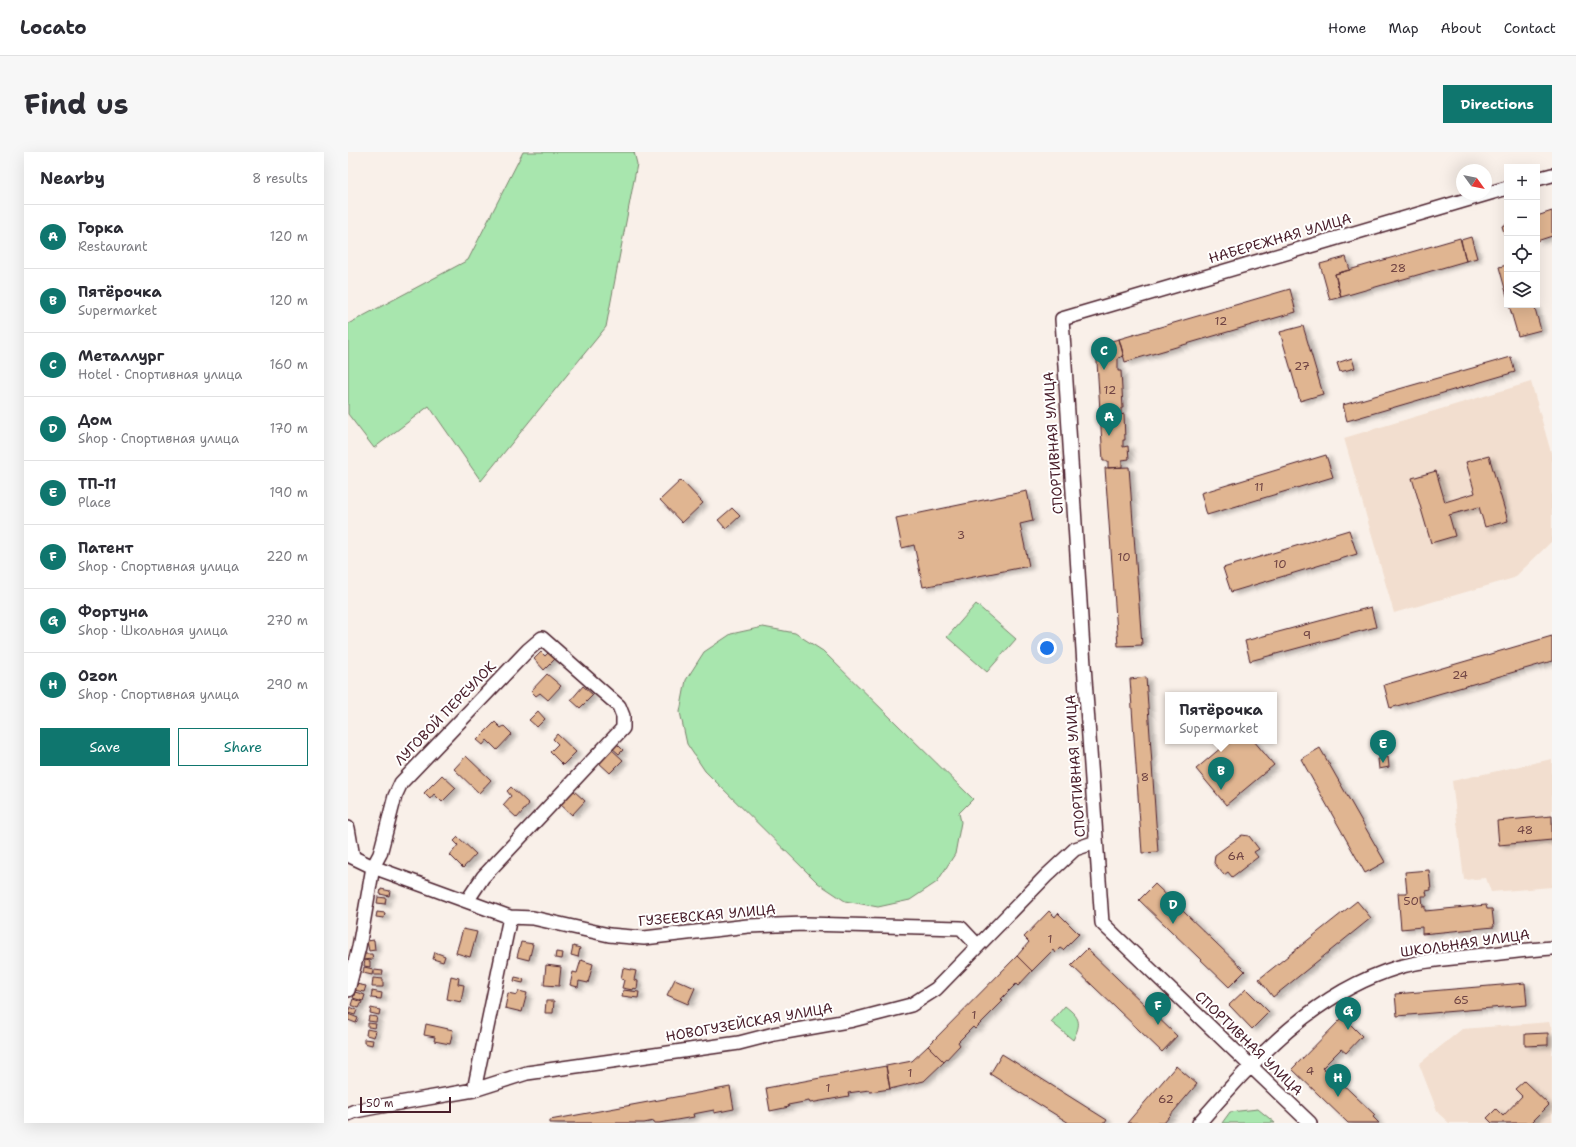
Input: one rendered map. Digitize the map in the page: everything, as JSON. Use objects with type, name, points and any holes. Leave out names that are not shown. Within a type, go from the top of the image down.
[{"type":"street","points":[[1540,178],[1552,175]]},
{"type":"street","name":"НАБЕРЕЖНАЯ УЛИЦА","points":[[1062,319],[1504,189]]},
{"type":"street","name":"СПОРТИВНАЯ УЛИЦА","points":[[1062,319],[1102,923],[1250,1067],[1310,1123]]},
{"type":"street","name":"ЛУГОВОЙ ПЕРЕУЛОК","points":[[348,990],[359,948],[373,867],[380,854],[395,796],[401,782],[528,650],[542,638],[619,706],[623,716],[623,728],[483,878],[467,901]]},
{"type":"street","points":[[348,828],[351,856]]},
{"type":"street","name":"НОВОГУЗЕЙСКАЯ УЛИЦА","points":[[348,1114],[355,1111],[376,1107],[474,1090],[527,1073],[739,1043],[774,1034],[854,1020],[911,1005],[936,989],[1075,849],[1096,842]]},
{"type":"street","name":"ГУЗЕЕВСКАЯ УЛИЦА","points":[[351,856],[373,867],[510,917],[533,918],[609,935],[644,938],[748,926],[805,924],[961,928],[978,946]]},
{"type":"street","points":[[474,1090],[510,917]]},
{"type":"street","name":"ШКОЛЬНАЯ УЛИЦА","points":[[1199,1123],[1250,1067],[1288,1029],[1327,1000],[1359,983],[1400,967],[1443,959],[1552,948]]},
{"type":"shaded area","points":[[1531,382],[1552,456],[1552,541],[1514,578],[1394,613],[1344,438]]},
{"type":"shaded area","points":[[1552,759],[1552,887],[1491,892],[1486,878],[1464,880],[1452,781]]},
{"type":"shaded area","points":[[1549,1022],[1552,1030],[1552,1123],[1449,1123],[1438,1113],[1419,1064],[1462,1029]]},
{"type":"green space","points":[[523,152],[634,152],[637,164],[606,327],[481,481],[429,406],[374,448],[348,414],[348,324],[468,260]]},
{"type":"green space","points":[[976,604],[1016,639],[987,672],[947,637]]},
{"type":"green space","points":[[763,627],[795,633],[823,651],[973,799],[959,813],[961,822],[955,854],[937,882],[910,900],[878,907],[845,901],[818,883],[705,771],[687,744],[680,712],[686,680],[704,652],[731,634]]},
{"type":"green space","points":[[1065,1006],[1074,1014],[1078,1021],[1078,1029],[1073,1040],[1051,1022]]},
{"type":"green space","points":[[1258,1109],[1275,1123],[1222,1123],[1230,1112]]},
{"type":"building","points":[[1552,211],[1552,236],[1540,240],[1540,236],[1540,215]]},
{"type":"building","points":[[1471,237],[1477,258],[1466,261],[1461,240]]},
{"type":"building","points":[[1460,238],[1466,261],[1341,297],[1335,274]]},
{"type":"building","points":[[1346,257],[1350,270],[1335,274],[1341,297],[1330,300],[1320,264]]},
{"type":"building","points":[[1504,266],[1504,285],[1499,267]]},
{"type":"building","points":[[1290,289],[1296,312],[1125,362],[1119,339]]},
{"type":"building","points":[[1510,308],[1535,308],[1541,330],[1518,336]]},
{"type":"building","points":[[1303,326],[1323,394],[1300,401],[1280,332]]},
{"type":"building","points":[[1119,339],[1124,356],[1118,358],[1118,371],[1121,371],[1123,408],[1121,408],[1121,415],[1124,414],[1125,440],[1123,440],[1123,447],[1128,446],[1129,459],[1122,460],[1122,467],[1108,468],[1108,461],[1103,461],[1096,345]]},
{"type":"building","points":[[1511,357],[1515,372],[1347,421],[1343,405]]},
{"type":"building","points":[[1352,358],[1355,368],[1340,372],[1337,363]]},
{"type":"building","points":[[1326,455],[1333,477],[1207,515],[1201,493]]},
{"type":"building","points":[[1489,456],[1508,521],[1485,527],[1479,507],[1449,515],[1455,536],[1431,543],[1412,478],[1436,471],[1445,502],[1475,493],[1466,462]]},
{"type":"building","points":[[1129,467],[1142,645],[1118,646],[1105,468]]},
{"type":"building","points":[[681,480],[703,503],[682,523],[660,500]]},
{"type":"building","points":[[1027,491],[1033,521],[1020,524],[1029,566],[923,587],[914,545],[902,548],[896,518]]},
{"type":"building","points":[[732,508],[740,516],[726,529],[718,520]]},
{"type":"building","points":[[1349,530],[1357,554],[1231,592],[1223,568]]},
{"type":"building","points":[[1371,607],[1376,627],[1250,661],[1245,641]]},
{"type":"building","points":[[1552,636],[1552,661],[1390,708],[1384,685]]},
{"type":"building","points":[[541,652],[545,656],[549,652],[556,658],[544,670],[534,659]]},
{"type":"building","points":[[547,674],[561,686],[548,700],[540,693],[536,696],[531,691]]},
{"type":"building","points":[[1146,677],[1158,852],[1142,853],[1130,679]]},
{"type":"building","points":[[583,686],[593,695],[580,708],[571,700]]},
{"type":"building","points":[[538,711],[545,719],[537,727],[529,720]]},
{"type":"building","points":[[495,722],[501,728],[504,726],[512,734],[497,750],[487,740],[483,745],[477,740]]},
{"type":"building","points":[[557,734],[576,752],[563,765],[550,752],[558,744],[553,739]]},
{"type":"building","points":[[616,743],[623,750],[619,754],[612,748]]},
{"type":"building","points":[[1225,744],[1256,744],[1274,765],[1226,805],[1196,769]]},
{"type":"building","points":[[610,748],[623,760],[610,773],[598,762]]},
{"type":"building","points":[[1320,748],[1385,862],[1365,873],[1301,759]]},
{"type":"building","points":[[466,756],[491,780],[479,793],[454,769]]},
{"type":"building","points":[[1388,757],[1389,767],[1379,769],[1378,759]]},
{"type":"building","points":[[442,775],[456,788],[442,802],[434,794],[430,799],[424,793]]},
{"type":"building","points":[[511,787],[529,804],[517,818],[503,805],[511,796],[507,791]]},
{"type":"building","points":[[573,790],[585,801],[572,815],[560,804]]},
{"type":"building","points":[[1552,816],[1552,840],[1499,845],[1497,821]]},
{"type":"building","points":[[1242,835],[1249,836],[1259,849],[1254,852],[1258,857],[1232,877],[1228,872],[1224,875],[1214,863],[1215,855]]},
{"type":"building","points":[[458,837],[476,854],[463,868],[450,855],[458,845],[454,841]]},
{"type":"building","points":[[1429,870],[1431,890],[1426,891],[1427,896],[1422,896],[1425,911],[1486,905],[1487,909],[1492,909],[1494,927],[1422,934],[1422,927],[1401,929],[1398,893],[1407,893],[1405,872]]},
{"type":"building","points":[[1155,884],[1245,971],[1229,987],[1139,900]]},
{"type":"building","points":[[381,889],[390,891],[389,896],[380,894]]},
{"type":"building","points":[[378,897],[386,898],[385,904],[377,903]]},
{"type":"building","points":[[1357,901],[1371,918],[1273,997],[1259,979]]},
{"type":"building","points":[[1049,911],[1055,917],[1058,913],[1079,934],[1063,950],[1060,948],[1055,953],[1053,950],[1032,971],[1017,956],[1029,942],[1024,937]]},
{"type":"building","points":[[377,912],[385,913],[384,918],[376,917]]},
{"type":"building","points":[[463,929],[477,932],[470,957],[456,953]]},
{"type":"building","points":[[374,940],[375,950],[369,951],[367,941]]},
{"type":"building","points":[[521,942],[533,944],[529,960],[517,957]]},
{"type":"building","points":[[573,946],[580,948],[578,957],[571,955]]},
{"type":"building","points":[[1087,949],[1177,1036],[1162,1052],[1071,965]]},
{"type":"building","points":[[435,952],[445,956],[443,962],[433,959]]},
{"type":"building","points":[[556,952],[563,953],[562,959],[555,958]]},
{"type":"building","points":[[363,954],[372,954],[373,959],[363,960]]},
{"type":"building","points":[[1017,956],[1032,971],[1018,986],[1016,984],[1001,999],[1003,1001],[975,1029],[973,1027],[958,1042],[960,1045],[944,1062],[928,1046]]},
{"type":"building","points":[[365,960],[370,961],[370,967],[364,966]]},
{"type":"building","points":[[581,960],[593,964],[588,983],[579,981],[578,987],[570,985],[573,972],[577,973]]},
{"type":"building","points":[[546,965],[561,967],[559,986],[544,985]]},
{"type":"building","points":[[364,967],[373,969],[372,975],[363,973]]},
{"type":"building","points":[[623,968],[636,971],[634,980],[638,981],[637,989],[633,988],[633,990],[622,988],[624,980],[621,979]]},
{"type":"building","points":[[374,970],[383,971],[382,975],[374,975]]},
{"type":"building","points":[[451,976],[459,978],[458,984],[464,985],[461,1002],[447,999]]},
{"type":"building","points":[[515,977],[524,979],[523,983],[514,981]]},
{"type":"building","points":[[373,978],[383,979],[383,987],[372,987]]},
{"type":"building","points":[[675,979],[695,988],[688,1004],[667,995]]},
{"type":"building","points":[[1525,983],[1527,1005],[1397,1016],[1395,994]]},
{"type":"building","points":[[356,984],[366,986],[364,992],[354,990]]},
{"type":"building","points":[[1246,989],[1269,1012],[1252,1029],[1229,1005]]},
{"type":"building","points":[[623,990],[639,992],[638,998],[622,996]]},
{"type":"building","points":[[372,991],[382,993],[381,999],[371,998]]},
{"type":"building","points":[[519,991],[527,993],[522,1012],[505,1008],[508,993],[517,995]]},
{"type":"building","points":[[355,992],[365,995],[363,1001],[353,998]]},
{"type":"building","points":[[353,999],[362,1002],[359,1008],[351,1005]]},
{"type":"building","points":[[546,1001],[554,1001],[553,1013],[545,1013]]},
{"type":"building","points":[[350,1007],[357,1010],[355,1015],[348,1013]]},
{"type":"building","points":[[371,1008],[380,1010],[379,1015],[370,1013]]},
{"type":"building","points":[[348,1014],[358,1018],[356,1023],[348,1020]]},
{"type":"building","points":[[369,1016],[377,1017],[376,1022],[368,1021]]},
{"type":"building","points":[[1343,1017],[1362,1036],[1346,1053],[1341,1049],[1322,1068],[1329,1075],[1331,1073],[1375,1115],[1373,1117],[1379,1123],[1348,1123],[1292,1069]]},
{"type":"building","points":[[368,1023],[376,1024],[375,1028],[368,1027]]},
{"type":"building","points":[[426,1024],[453,1030],[450,1044],[434,1041],[435,1037],[424,1035]]},
{"type":"building","points":[[367,1029],[376,1031],[374,1037],[366,1035]]},
{"type":"building","points":[[1548,1033],[1548,1045],[1525,1046],[1525,1034]]},
{"type":"building","points":[[364,1039],[373,1040],[372,1045],[364,1043]]},
{"type":"building","points":[[928,1046],[944,1062],[924,1081],[890,1089],[886,1066],[912,1061]]},
{"type":"building","points":[[1002,1054],[1107,1120],[1105,1123],[1069,1123],[990,1074]]},
{"type":"building","points":[[886,1066],[890,1089],[848,1093],[849,1096],[810,1103],[809,1101],[788,1105],[789,1107],[770,1111],[766,1088]]},
{"type":"building","points":[[1176,1066],[1197,1084],[1164,1123],[1127,1123]]},
{"type":"building","points":[[1524,1081],[1549,1105],[1531,1123],[1492,1123],[1487,1118],[1496,1109],[1503,1116],[1522,1096],[1515,1089]]},
{"type":"building","points":[[730,1087],[734,1109],[714,1113],[714,1110],[693,1114],[694,1117],[659,1123],[654,1123],[654,1121],[644,1123],[550,1123],[550,1120]]},
{"type":"place","name":"Металлург","points":[[1104,370]]},
{"type":"place","name":"Горка","points":[[1109,436]]},
{"type":"place","name":"ТП-11","points":[[1383,763]]},
{"type":"place","name":"Пятёрочка","points":[[1221,790]]},
{"type":"place","name":"Дом","points":[[1173,924]]},
{"type":"place","name":"Патент","points":[[1158,1025]]},
{"type":"place","name":"Фортуна","points":[[1348,1030]]},
{"type":"place","name":"Ozon","points":[[1338,1097]]}]
